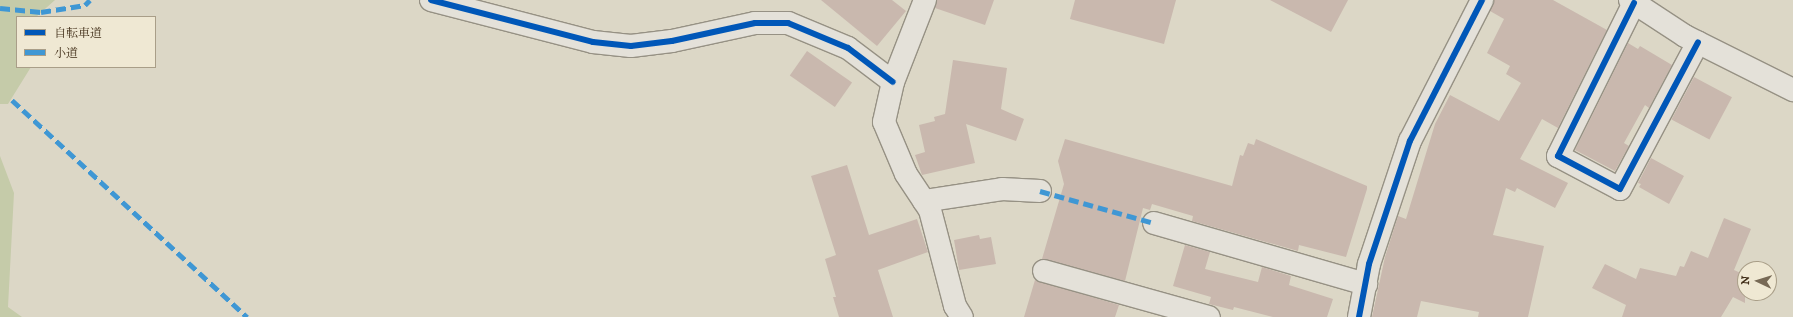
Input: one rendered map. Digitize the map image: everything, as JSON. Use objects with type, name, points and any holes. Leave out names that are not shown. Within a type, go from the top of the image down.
[{"type":"street","points":[[430,0],[592,42],[631,46],[672,41],[755,23],[788,23],[848,48],[893,82]]},
{"type":"street","points":[[925,0],[893,82],[884,122],[906,174],[930,210],[955,306],[962,317]]},
{"type":"street","points":[[1359,317],[1369,264],[1410,141],[1482,0]]},
{"type":"street","points":[[1698,42],[1620,189],[1558,156],[1632,1],[1698,42],[1793,90]]},
{"type":"street","points":[[924,201],[1002,189],[1040,191]]},
{"type":"street","points":[[1154,223],[1366,284]]},
{"type":"street","points":[[1044,271],[1199,316]]},
{"type":"green space","points":[[0,0],[55,0],[37,16],[16,16],[16,68],[30,68],[8,104],[0,104]]},
{"type":"green space","points":[[0,156],[14,193],[8,307],[22,317],[0,317]]},
{"type":"building","points":[[821,0],[892,0],[906,11],[877,46]]},
{"type":"building","points":[[937,0],[994,0],[985,25],[935,8]]},
{"type":"building","points":[[1075,0],[1176,0],[1164,44],[1070,19]]},
{"type":"building","points":[[1270,0],[1348,0],[1331,32]]},
{"type":"building","points":[[1494,0],[1553,0],[1607,30],[1558,128],[1542,119],[1520,159],[1568,183],[1555,208],[1517,188],[1515,192],[1506,188],[1493,235],[1544,246],[1528,317],[1478,317],[1479,312],[1421,301],[1417,317],[1372,317],[1385,257],[1398,216],[1406,219],[1435,124],[1450,95],[1499,121],[1521,83],[1506,74],[1510,66],[1487,53],[1504,19],[1490,11]]},
{"type":"building","points":[[1628,43],[1638,49],[1640,46],[1672,65],[1649,108],[1645,105],[1624,143],[1629,146],[1615,171],[1575,150]]},
{"type":"building","points":[[807,51],[852,83],[835,107],[790,76]]},
{"type":"building","points":[[953,60],[1007,68],[1001,109],[1024,119],[1016,141],[966,124],[975,163],[922,175],[915,155],[925,152],[919,125],[935,121],[934,117],[945,114]]},
{"type":"building","points":[[1694,77],[1732,97],[1709,140],[1671,119]]},
{"type":"building","points":[[1065,139],[1232,186],[1240,155],[1243,156],[1248,143],[1254,145],[1256,139],[1367,186],[1367,189],[1346,257],[1299,245],[1298,251],[1192,221],[1193,216],[1152,204],[1150,210],[1143,208],[1125,281],[1042,259],[1064,184],[1058,161]]},
{"type":"building","points":[[1651,158],[1684,176],[1669,204],[1639,187],[1641,184],[1638,183]]},
{"type":"building","points":[[847,165],[869,235],[917,219],[928,252],[878,270],[893,317],[839,317],[833,297],[836,297],[825,259],[836,255],[811,176]]},
{"type":"building","points":[[1724,218],[1751,229],[1734,270],[1737,271],[1737,299],[1733,297],[1721,317],[1622,317],[1626,305],[1592,288],[1605,264],[1636,279],[1640,268],[1676,276],[1680,266],[1684,267],[1691,251],[1708,258]]},
{"type":"building","points":[[979,235],[980,239],[991,237],[996,264],[959,270],[954,240]]},
{"type":"building","points":[[1185,245],[1210,252],[1205,269],[1258,282],[1262,267],[1291,276],[1289,285],[1333,299],[1327,317],[1273,317],[1234,307],[1233,310],[1209,304],[1211,297],[1173,286]]},
{"type":"building","points":[[1035,280],[1119,305],[1115,317],[1024,317]]},
{"type":"marked path","points":[[0,8],[41,12],[85,5],[90,0]]},
{"type":"marked path","points":[[12,100],[247,317]]},
{"type":"marked path","points":[[1040,191],[1154,223]]},
{"type":"cycle path","points":[[431,0],[593,42],[631,46],[672,41],[755,23],[788,23],[848,48],[893,82]]},
{"type":"cycle path","points":[[1359,317],[1369,264],[1410,141],[1482,0]]},
{"type":"cycle path","points":[[1634,3],[1558,156],[1620,189],[1698,42]]}]
